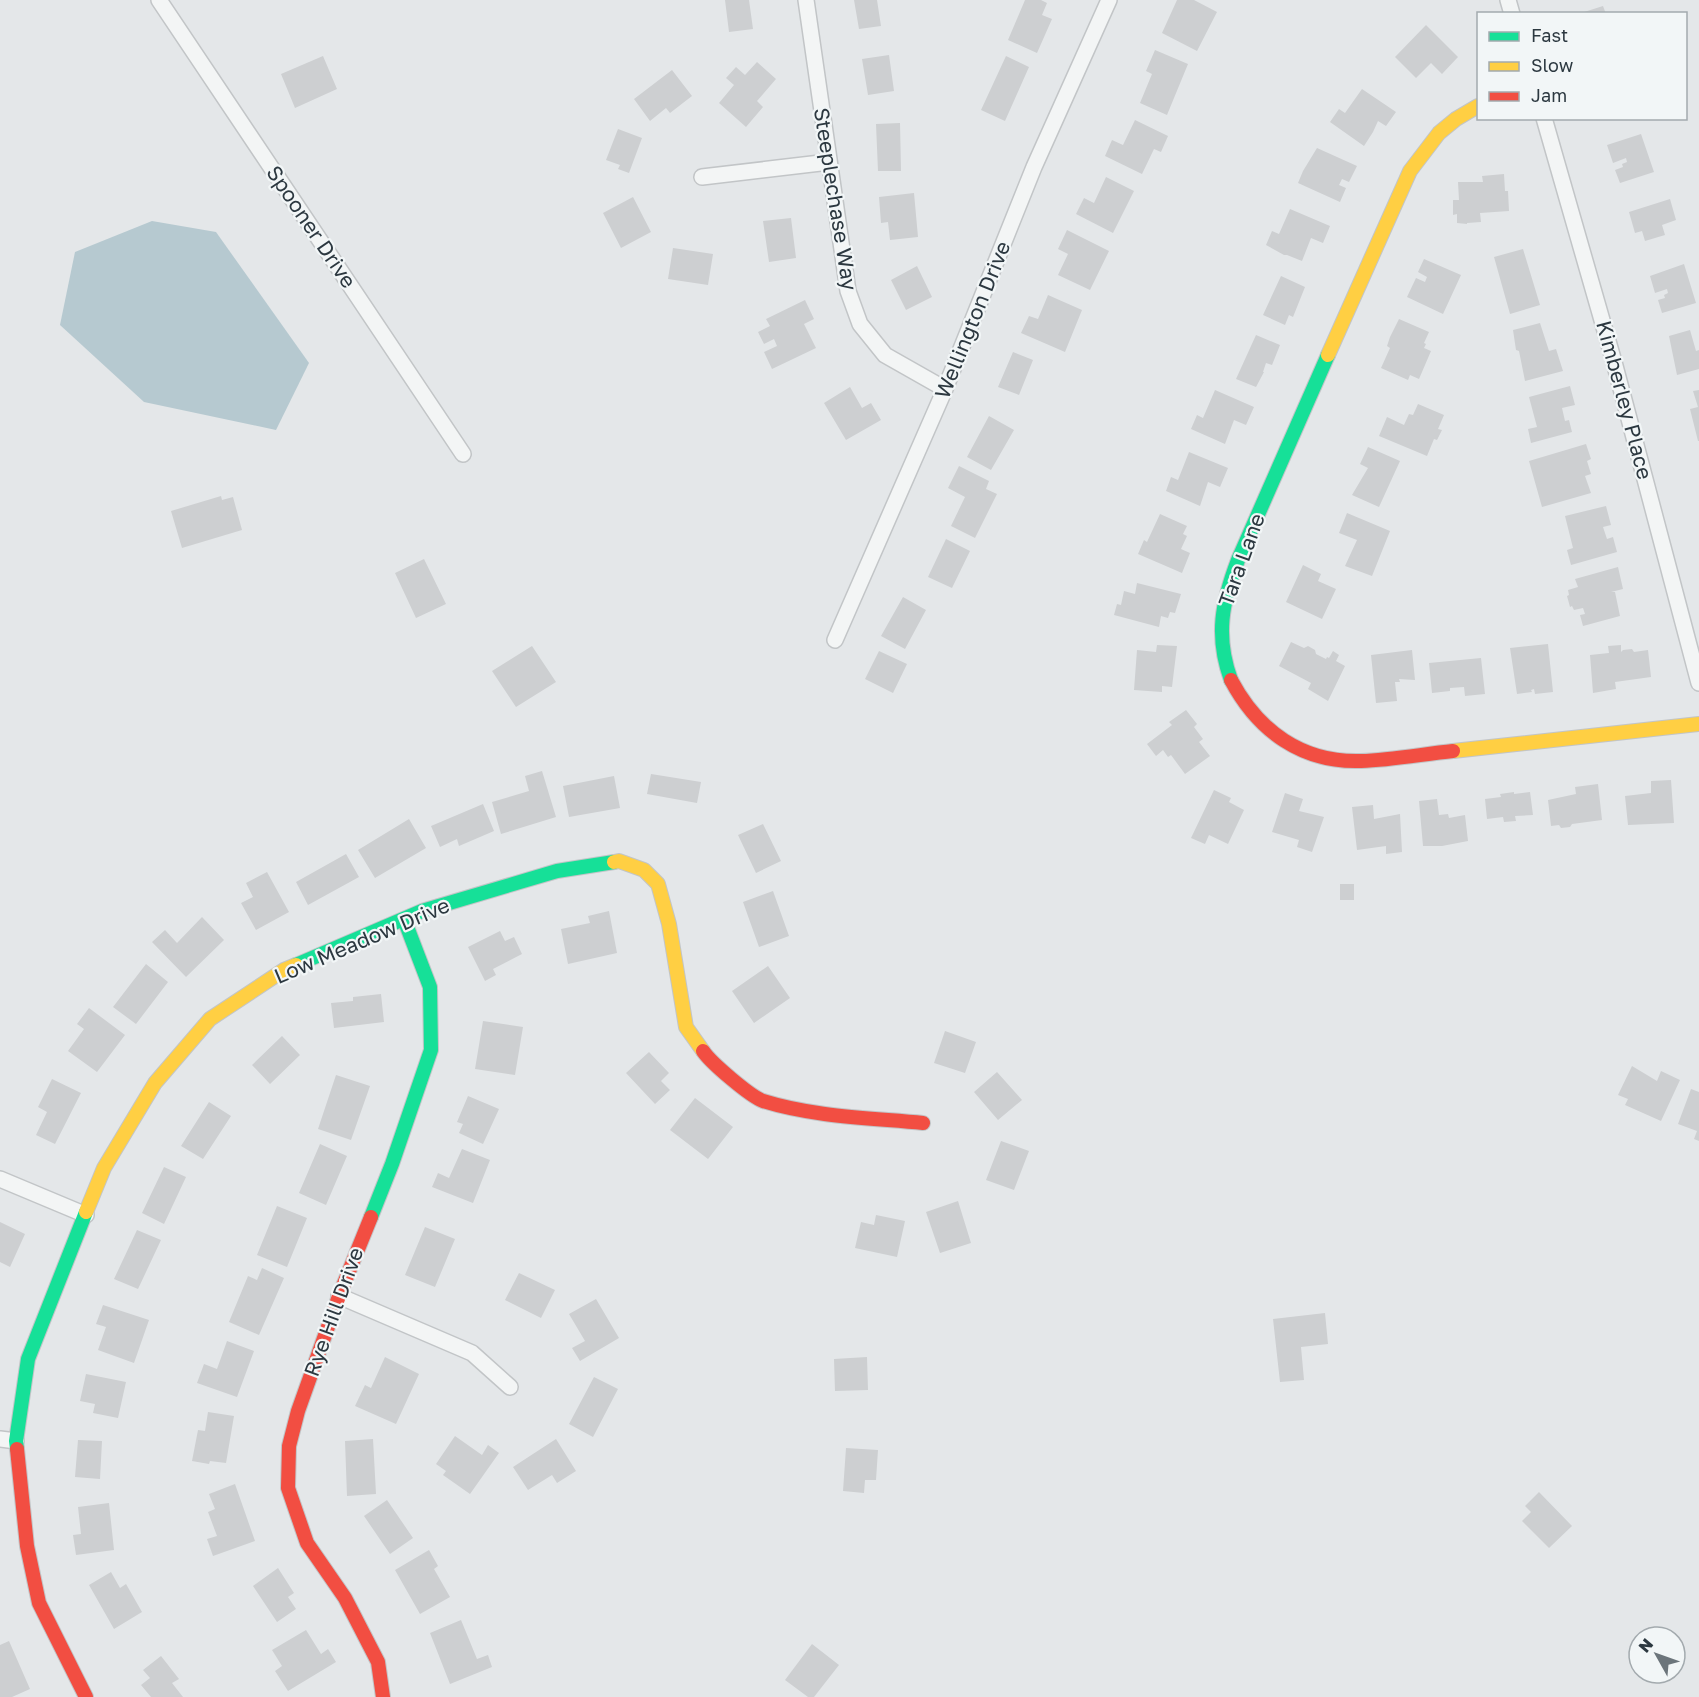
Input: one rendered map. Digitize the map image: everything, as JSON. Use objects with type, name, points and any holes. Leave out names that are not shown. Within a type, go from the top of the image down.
[{"type":"street","name":"Spooner Drive","points":[[159,0],[463,454]]},
{"type":"street","name":"Steeplechase Way","points":[[806,0],[848,291],[860,324],[885,355],[945,389]]},
{"type":"street","name":"Wellington Drive","points":[[835,640],[945,389],[1034,167],[1109,0]]},
{"type":"street","name":"Tara Lane","points":[[1477,107],[1457,117],[1441,129],[1410,171],[1307,398],[1224,600],[1221,638],[1228,673],[1247,708],[1274,736],[1310,754],[1342,761],[1360,761],[1699,724]]},
{"type":"street","name":"Kimberley Place","points":[[1545,120],[1617,374],[1699,683]]},
{"type":"street","points":[[702,177],[829,162]]},
{"type":"street","name":"Low Meadow Drive","points":[[86,1697],[39,1603],[8,1440],[28,1359],[104,1168],[155,1083],[210,1019],[284,970],[422,911],[557,872],[618,861],[644,870],[658,884],[669,924],[686,1027],[710,1061],[761,1100],[814,1112],[923,1123]]},
{"type":"street","name":"Rye Hill Drive","points":[[383,1697],[378,1662],[345,1598],[307,1543],[288,1488],[290,1446],[298,1411],[339,1296],[392,1164],[431,1050],[430,987],[404,919]]},
{"type":"street","points":[[0,1179],[86,1215]]},
{"type":"street","points":[[339,1296],[472,1353],[510,1387]]},
{"type":"shaded area","points":[[152,221],[216,232],[309,363],[276,430],[144,402],[60,325],[75,252]]},
{"type":"building","points":[[725,0],[749,0],[753,29],[729,32]]},
{"type":"building","points":[[854,0],[877,0],[881,26],[859,29]]},
{"type":"building","points":[[1025,0],[1041,0],[1047,3],[1042,15],[1052,19],[1037,53],[1008,40]]},
{"type":"building","points":[[1177,0],[1194,0],[1217,12],[1197,51],[1162,33]]},
{"type":"building","points":[[1603,6],[1605,12],[1584,12]]},
{"type":"building","points":[[1426,25],[1458,57],[1442,74],[1431,63],[1416,78],[1395,57]]},
{"type":"building","points":[[1155,50],[1188,64],[1167,115],[1140,103],[1152,74],[1146,71]]},
{"type":"building","points":[[889,55],[894,91],[868,95],[862,59]]},
{"type":"building","points":[[323,56],[337,89],[295,108],[281,74]]},
{"type":"building","points":[[1006,56],[1029,67],[1005,121],[981,110]]},
{"type":"building","points":[[757,62],[776,79],[757,101],[763,107],[746,127],[719,103],[734,85],[726,78],[736,67],[745,75]]},
{"type":"building","points":[[672,70],[692,96],[670,113],[666,108],[650,121],[634,99]]},
{"type":"building","points":[[1362,89],[1396,112],[1386,126],[1378,121],[1364,146],[1330,122],[1339,109],[1345,113]]},
{"type":"building","points":[[1135,120],[1168,136],[1161,152],[1154,149],[1142,174],[1105,156],[1112,140],[1123,145]]},
{"type":"building","points":[[900,123],[901,171],[878,171],[876,124]]},
{"type":"building","points":[[618,129],[642,138],[629,173],[618,169],[620,165],[606,160]]},
{"type":"building","points":[[1641,134],[1654,172],[1620,183],[1615,170],[1623,167],[1622,164],[1627,162],[1626,158],[1613,163],[1607,145]]},
{"type":"building","points":[[1317,148],[1357,166],[1349,182],[1342,179],[1339,185],[1346,188],[1340,202],[1298,183]]},
{"type":"building","points":[[1504,174],[1509,211],[1480,213],[1481,222],[1457,223],[1457,214],[1453,215],[1453,200],[1459,200],[1458,182],[1483,182],[1482,176]]},
{"type":"building","points":[[1106,177],[1134,191],[1113,233],[1076,214],[1084,198],[1094,203]]},
{"type":"building","points":[[914,193],[918,237],[890,240],[888,222],[881,223],[879,197]]},
{"type":"building","points":[[633,197],[651,232],[621,248],[603,213]]},
{"type":"building","points":[[1670,199],[1676,220],[1662,225],[1665,235],[1645,241],[1642,231],[1635,233],[1629,212]]},
{"type":"building","points":[[1290,209],[1330,226],[1323,243],[1311,238],[1302,261],[1284,255],[1266,245],[1272,231],[1279,234]]},
{"type":"building","points":[[791,218],[796,258],[769,262],[763,221]]},
{"type":"building","points":[[1067,230],[1109,251],[1090,290],[1058,275],[1068,254],[1058,249]]},
{"type":"building","points":[[673,248],[713,254],[708,285],[668,279]]},
{"type":"building","points":[[1523,249],[1540,305],[1510,314],[1494,257]]},
{"type":"building","points":[[1424,259],[1461,275],[1443,314],[1407,297],[1416,278],[1425,282],[1427,277],[1418,272]]},
{"type":"building","points":[[1684,264],[1696,303],[1662,313],[1658,300],[1665,298],[1664,295],[1668,293],[1667,289],[1655,293],[1650,276]]},
{"type":"building","points":[[917,266],[932,297],[906,310],[891,280]]},
{"type":"building","points":[[1281,276],[1305,287],[1293,317],[1289,315],[1285,325],[1263,315]]},
{"type":"building","points":[[1048,295],[1082,310],[1065,352],[1021,333],[1029,316],[1038,319]]},
{"type":"building","points":[[805,300],[814,319],[804,324],[816,348],[772,369],[764,352],[777,346],[774,339],[764,344],[758,332],[770,326],[766,319]]},
{"type":"building","points":[[1399,319],[1429,332],[1424,348],[1431,351],[1419,379],[1410,375],[1408,380],[1381,368],[1390,348],[1387,346],[1390,337]]},
{"type":"building","points":[[1540,323],[1549,351],[1556,349],[1563,371],[1525,381],[1513,330]]},
{"type":"building","points":[[1690,330],[1696,351],[1699,350],[1699,369],[1677,375],[1669,336]]},
{"type":"building","points":[[1256,335],[1280,345],[1272,365],[1266,363],[1256,387],[1236,379]]},
{"type":"building","points":[[1013,352],[1033,360],[1019,395],[998,387]]},
{"type":"building","points":[[1570,386],[1575,405],[1562,408],[1565,421],[1569,420],[1572,432],[1531,443],[1528,429],[1537,427],[1529,397]]},
{"type":"building","points":[[850,387],[862,408],[871,403],[881,420],[846,440],[824,403]]},
{"type":"building","points":[[1215,390],[1254,407],[1246,425],[1234,420],[1225,444],[1191,429],[1197,415],[1203,418]]},
{"type":"building","points":[[1699,390],[1698,441],[1690,409],[1698,407],[1693,391]]},
{"type":"building","points":[[1418,404],[1444,415],[1438,429],[1442,430],[1437,440],[1434,439],[1427,456],[1379,436],[1387,417],[1404,425],[1409,414],[1413,415]]},
{"type":"building","points":[[989,416],[1014,430],[991,470],[967,457]]},
{"type":"building","points":[[1586,444],[1591,459],[1587,461],[1591,474],[1585,476],[1591,493],[1542,507],[1529,461]]},
{"type":"building","points":[[1368,447],[1400,461],[1379,507],[1352,495],[1368,468],[1360,464]]},
{"type":"building","points":[[1189,452],[1228,468],[1220,487],[1208,482],[1200,506],[1166,491],[1171,477],[1178,480]]},
{"type":"building","points":[[959,466],[989,481],[986,489],[997,494],[975,538],[951,526],[965,497],[948,488]]},
{"type":"building","points":[[221,496],[222,500],[233,497],[242,530],[182,548],[171,511]]},
{"type":"building","points":[[1606,506],[1611,525],[1603,527],[1607,539],[1613,537],[1617,552],[1571,565],[1567,550],[1573,548],[1565,516]]},
{"type":"building","points":[[1347,513],[1390,531],[1372,576],[1345,566],[1357,540],[1339,533]]},
{"type":"building","points":[[1160,514],[1187,526],[1183,534],[1187,536],[1181,549],[1190,553],[1182,573],[1138,554],[1144,540],[1147,542]]},
{"type":"building","points":[[946,539],[970,551],[952,588],[928,577]]},
{"type":"building","points":[[424,559],[446,604],[416,618],[395,573]]},
{"type":"building","points":[[1303,565],[1321,574],[1318,581],[1336,589],[1322,619],[1286,602]]},
{"type":"building","points":[[1618,567],[1623,589],[1611,592],[1615,592],[1620,616],[1583,626],[1580,615],[1585,614],[1583,608],[1574,610],[1572,606],[1570,607],[1568,590],[1578,587],[1575,579]]},
{"type":"building","points":[[1137,583],[1181,594],[1175,613],[1170,612],[1168,618],[1161,616],[1159,627],[1114,615],[1117,604],[1121,605],[1124,591],[1135,594]]},
{"type":"building","points":[[903,597],[926,610],[905,649],[881,636]]},
{"type":"building","points":[[1291,642],[1304,648],[1308,646],[1315,650],[1316,654],[1326,659],[1333,651],[1339,655],[1336,661],[1345,666],[1328,701],[1308,689],[1311,683],[1279,666]]},
{"type":"building","points":[[1548,644],[1553,692],[1535,694],[1534,689],[1531,690],[1532,692],[1517,694],[1510,648]]},
{"type":"building","points":[[1157,645],[1177,646],[1172,687],[1162,686],[1162,692],[1134,690],[1137,650],[1156,652]]},
{"type":"building","points":[[1621,645],[1621,652],[1632,649],[1634,652],[1648,650],[1651,677],[1615,682],[1616,689],[1593,693],[1590,655],[1609,653],[1608,646]]},
{"type":"building","points":[[532,646],[556,682],[516,707],[492,671]]},
{"type":"building","points":[[1412,650],[1415,680],[1399,679],[1400,682],[1395,682],[1397,701],[1376,703],[1371,655]]},
{"type":"building","points":[[879,651],[907,664],[893,693],[865,679]]},
{"type":"building","points":[[1481,658],[1485,694],[1465,696],[1464,687],[1432,693],[1429,663]]},
{"type":"building","points":[[1186,710],[1197,724],[1194,727],[1203,739],[1199,742],[1210,756],[1185,774],[1171,755],[1168,757],[1163,750],[1156,756],[1147,744],[1172,725],[1169,722]]},
{"type":"building","points":[[542,771],[556,817],[501,834],[492,802],[529,791],[525,776]]},
{"type":"building","points":[[651,774],[701,782],[697,803],[647,794]]},
{"type":"building","points":[[614,776],[620,808],[569,817],[563,786]]},
{"type":"building","points":[[1671,780],[1674,823],[1628,825],[1625,796],[1651,793],[1651,781]]},
{"type":"building","points":[[1598,784],[1602,820],[1572,824],[1570,827],[1551,826],[1548,800],[1576,794],[1575,787]]},
{"type":"building","points":[[1214,790],[1231,798],[1229,802],[1244,810],[1228,844],[1209,835],[1205,844],[1191,838]]},
{"type":"building","points":[[1514,792],[1514,794],[1530,792],[1533,815],[1515,816],[1516,821],[1504,822],[1503,817],[1487,819],[1485,799],[1501,797],[1500,794]]},
{"type":"building","points":[[1285,793],[1303,799],[1299,811],[1324,817],[1312,852],[1297,847],[1299,840],[1272,832]]},
{"type":"building","points":[[1437,799],[1439,815],[1448,814],[1449,818],[1465,815],[1468,841],[1442,846],[1423,846],[1419,801]]},
{"type":"building","points":[[483,804],[494,831],[459,846],[457,839],[440,847],[431,826]]},
{"type":"building","points":[[1373,805],[1374,819],[1400,814],[1402,852],[1386,854],[1386,846],[1357,850],[1352,807]]},
{"type":"building","points":[[409,819],[426,848],[375,878],[358,850]]},
{"type":"building","points":[[763,824],[781,861],[756,873],[738,835]]},
{"type":"building","points":[[346,854],[359,877],[308,905],[296,882]]},
{"type":"building","points":[[267,872],[289,912],[256,930],[241,903],[253,897],[246,883]]},
{"type":"building","points":[[1340,884],[1354,884],[1354,900],[1340,900]]},
{"type":"building","points":[[773,891],[789,936],[759,947],[743,902]]},
{"type":"building","points":[[609,911],[617,953],[568,964],[561,929],[590,923],[588,916]]},
{"type":"building","points":[[202,917],[224,940],[186,977],[152,942],[165,930],[177,943]]},
{"type":"building","points":[[500,931],[505,941],[514,937],[522,954],[493,969],[496,975],[485,981],[468,947]]},
{"type":"building","points":[[146,964],[168,982],[136,1024],[113,1007]]},
{"type":"building","points":[[768,966],[790,998],[754,1023],[732,991]]},
{"type":"building","points":[[381,994],[384,1022],[334,1028],[331,1003],[353,1001],[353,997]]},
{"type":"building","points":[[89,1008],[125,1035],[97,1072],[68,1051],[84,1029],[77,1024]]},
{"type":"building","points":[[483,1021],[523,1027],[515,1075],[475,1069]]},
{"type":"building","points":[[945,1031],[976,1042],[965,1073],[934,1063]]},
{"type":"building","points":[[282,1036],[300,1055],[270,1084],[252,1065]]},
{"type":"building","points":[[649,1052],[669,1073],[661,1081],[670,1090],[655,1104],[626,1073]]},
{"type":"building","points":[[1632,1066],[1657,1081],[1661,1071],[1680,1080],[1661,1121],[1625,1105],[1628,1099],[1618,1095]]},
{"type":"building","points":[[997,1072],[1022,1100],[998,1120],[974,1092]]},
{"type":"building","points":[[336,1075],[370,1086],[351,1140],[318,1129]]},
{"type":"building","points":[[52,1079],[81,1093],[55,1144],[36,1135],[47,1112],[38,1107]]},
{"type":"building","points":[[1691,1089],[1699,1092],[1699,1141],[1694,1139],[1697,1131],[1678,1124]]},
{"type":"building","points":[[468,1096],[499,1109],[483,1144],[459,1133],[463,1124],[457,1122]]},
{"type":"building","points":[[695,1098],[733,1127],[708,1159],[670,1130]]},
{"type":"building","points":[[209,1102],[231,1116],[203,1159],[181,1146]]},
{"type":"building","points":[[1001,1141],[1029,1151],[1014,1190],[986,1180]]},
{"type":"building","points":[[320,1144],[347,1156],[326,1205],[299,1193]]},
{"type":"building","points":[[462,1149],[490,1160],[473,1203],[432,1187],[438,1173],[449,1178]]},
{"type":"building","points":[[164,1167],[186,1177],[164,1224],[142,1213]]},
{"type":"building","points":[[958,1201],[971,1243],[940,1253],[926,1212]]},
{"type":"building","points":[[277,1206],[307,1218],[287,1267],[257,1255]]},
{"type":"building","points":[[876,1215],[905,1221],[897,1257],[855,1248],[861,1222],[874,1225]]},
{"type":"building","points":[[0,1222],[25,1234],[10,1267],[0,1262]]},
{"type":"building","points":[[425,1227],[455,1239],[435,1287],[405,1275]]},
{"type":"building","points":[[137,1230],[161,1240],[138,1289],[114,1279]]},
{"type":"building","points":[[262,1268],[284,1278],[259,1335],[229,1322],[248,1276],[257,1280]]},
{"type":"building","points":[[519,1273],[555,1290],[541,1318],[505,1300]]},
{"type":"building","points":[[596,1299],[619,1338],[580,1361],[572,1348],[585,1341],[569,1314]]},
{"type":"building","points":[[103,1305],[149,1320],[134,1363],[98,1350],[106,1327],[96,1324]]},
{"type":"building","points":[[1325,1313],[1328,1344],[1301,1347],[1304,1380],[1280,1382],[1273,1319]]},
{"type":"building","points":[[227,1341],[254,1351],[237,1397],[197,1383],[204,1364],[217,1369]]},
{"type":"building","points":[[385,1357],[419,1374],[396,1424],[355,1406],[365,1385],[371,1388]]},
{"type":"building","points":[[867,1357],[868,1390],[835,1391],[834,1359]]},
{"type":"building","points":[[86,1374],[126,1382],[118,1418],[93,1413],[95,1404],[80,1401]]},
{"type":"building","points":[[594,1377],[618,1389],[593,1437],[569,1424]]},
{"type":"building","points":[[208,1412],[234,1416],[226,1463],[210,1461],[209,1464],[192,1461],[198,1430],[205,1431]]},
{"type":"building","points":[[455,1436],[482,1455],[488,1445],[499,1453],[470,1494],[443,1475],[446,1471],[436,1464]]},
{"type":"building","points":[[373,1439],[376,1494],[347,1496],[345,1441]]},
{"type":"building","points":[[556,1439],[576,1471],[557,1483],[552,1475],[528,1490],[513,1467]]},
{"type":"building","points":[[78,1440],[102,1441],[100,1479],[75,1477]]},
{"type":"building","points":[[846,1448],[878,1450],[876,1480],[865,1480],[864,1493],[843,1491]]},
{"type":"building","points":[[235,1484],[255,1541],[213,1556],[207,1539],[217,1536],[208,1512],[215,1509],[209,1494]]},
{"type":"building","points":[[1539,1492],[1572,1526],[1549,1548],[1522,1521],[1531,1512],[1525,1506]]},
{"type":"building","points":[[387,1500],[413,1538],[390,1554],[364,1516]]},
{"type":"building","points":[[109,1503],[114,1550],[76,1555],[73,1535],[81,1534],[78,1507]]},
{"type":"building","points":[[429,1550],[438,1566],[434,1569],[450,1597],[420,1614],[395,1570]]},
{"type":"building","points":[[278,1568],[294,1593],[288,1597],[296,1609],[277,1622],[253,1586]]},
{"type":"building","points":[[111,1572],[120,1588],[126,1584],[142,1612],[114,1629],[89,1585]]},
{"type":"building","points":[[461,1620],[477,1659],[488,1655],[492,1667],[450,1684],[430,1633]]},
{"type":"building","points":[[306,1630],[321,1654],[328,1649],[336,1662],[288,1691],[275,1671],[282,1666],[272,1650]]},
{"type":"building","points":[[9,1641],[30,1689],[12,1697],[0,1697],[0,1645]]},
{"type":"building","points":[[812,1644],[839,1665],[814,1697],[808,1697],[785,1680]]},
{"type":"building","points":[[161,1656],[179,1679],[172,1683],[183,1697],[151,1697],[141,1685],[150,1678],[143,1670]]},
{"type":"traffic: fast","points":[[1231,680],[1223,649],[1222,634],[1222,619],[1228,590],[1238,560],[1328,355]]},
{"type":"traffic: fast","points":[[296,965],[422,911],[557,871],[614,862]]},
{"type":"traffic: fast","points":[[371,1217],[392,1164],[431,1050],[430,987],[404,919]]},
{"type":"traffic: fast","points":[[17,1449],[16,1441],[28,1359],[86,1212]]},
{"type":"traffic: slow","points":[[1328,355],[1410,171],[1439,133],[1477,107]]},
{"type":"traffic: slow","points":[[1453,751],[1699,724]]},
{"type":"traffic: slow","points":[[614,862],[619,861],[644,870],[658,884],[669,924],[686,1027],[703,1051]]},
{"type":"traffic: slow","points":[[86,1212],[104,1168],[155,1083],[210,1019],[284,970],[296,965]]},
{"type":"traffic: jam","points":[[1231,680],[1254,714],[1268,729],[1301,750],[1340,760],[1361,761],[1453,751]]},
{"type":"traffic: jam","points":[[703,1051],[731,1079],[763,1101],[822,1114],[923,1123]]},
{"type":"traffic: jam","points":[[371,1217],[339,1296],[298,1411],[289,1446],[288,1488],[307,1543],[345,1598],[378,1662],[383,1697]]},
{"type":"traffic: jam","points":[[17,1449],[27,1546],[39,1603],[86,1697]]}]
